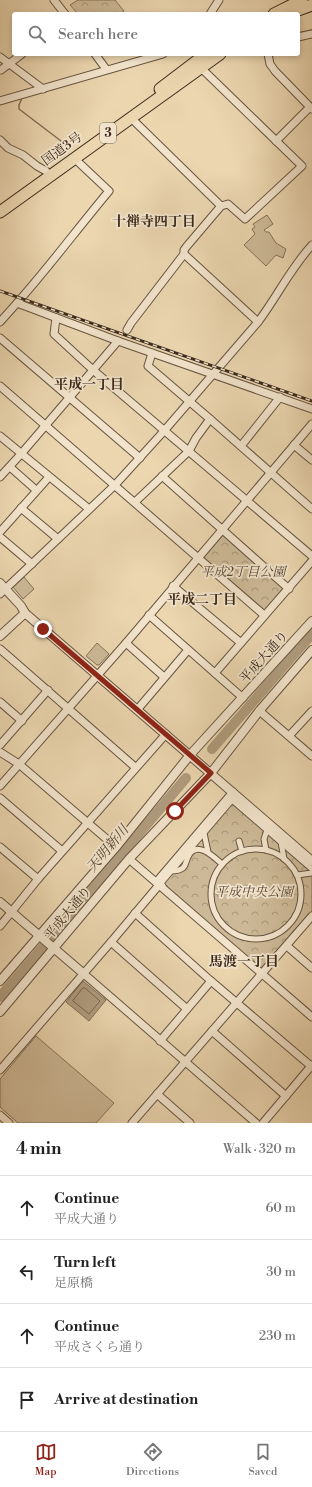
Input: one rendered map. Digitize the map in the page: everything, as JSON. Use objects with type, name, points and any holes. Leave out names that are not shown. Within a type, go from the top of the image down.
[{"type":"highway","points":[[278,12],[302,0]]},
{"type":"highway","points":[[293,12],[312,5]]},
{"type":"highway","name":"国道3号","points":[[0,212],[130,117],[177,86],[198,65],[205,56]]},
{"type":"highway","name":"国道3号","points":[[0,204],[125,115],[198,65],[216,56]]},
{"type":"street","points":[[54,0],[63,12]]},
{"type":"street","points":[[211,12],[219,0]]},
{"type":"street","points":[[300,37],[312,34]]},
{"type":"street","points":[[1,70],[19,56]]},
{"type":"street","points":[[96,56],[106,69]]},
{"type":"street","points":[[0,101],[106,69],[155,56]]},
{"type":"street","points":[[268,56],[270,64],[275,71],[311,108],[276,141]]},
{"type":"street","points":[[0,57],[43,89]]},
{"type":"street","points":[[127,330],[184,254],[186,246],[221,206],[228,204],[245,218],[302,166],[198,65]]},
{"type":"street","points":[[130,117],[221,206]]},
{"type":"street","points":[[0,140],[8,148],[23,155],[46,171]]},
{"type":"street","points":[[0,322],[33,287],[54,257],[108,191],[74,158]]},
{"type":"street","points":[[312,245],[284,282],[270,306],[258,322],[140,458],[115,485],[32,564],[2,589],[21,606],[25,613],[211,773],[232,797],[267,830],[312,868]]},
{"type":"street","points":[[184,254],[258,322]]},
{"type":"street","points":[[17,304],[152,353],[312,408]]},
{"type":"street","points":[[56,318],[54,334],[93,370],[312,556]]},
{"type":"street","points":[[0,338],[140,458]]},
{"type":"street","points":[[0,477],[118,341]]},
{"type":"street","points":[[152,353],[148,366],[190,401],[312,509]]},
{"type":"street","points":[[0,386],[264,615]]},
{"type":"street","points":[[240,446],[280,398]]},
{"type":"street","points":[[135,502],[188,451],[210,419]]},
{"type":"street","points":[[0,786],[126,643],[312,424]]},
{"type":"street","points":[[0,436],[89,509]]},
{"type":"street","points":[[294,445],[312,460]]},
{"type":"street","points":[[10,467],[36,490]]},
{"type":"street","points":[[0,532],[49,476]]},
{"type":"street","points":[[162,476],[289,589]]},
{"type":"street","points":[[21,508],[58,539]]},
{"type":"street","points":[[0,537],[32,564]]},
{"type":"street","points":[[214,673],[312,561]]},
{"type":"street","points":[[173,586],[241,642]]},
{"type":"street","points":[[0,636],[25,613]]},
{"type":"street","points":[[149,615],[243,698]]},
{"type":"street","name":"平成大通り","points":[[0,981],[41,937],[190,756],[312,621]]},
{"type":"street","points":[[126,643],[164,677]]},
{"type":"street","points":[[0,648],[135,767]]},
{"type":"street","points":[[136,710],[188,650]]},
{"type":"street","name":"平成大通り","points":[[0,1012],[53,947],[129,859],[211,773],[260,710],[312,650]]},
{"type":"street","points":[[0,745],[48,690]]},
{"type":"street","points":[[0,702],[22,721]]},
{"type":"street","points":[[260,710],[312,756]]},
{"type":"street","points":[[289,736],[312,711]]},
{"type":"street","points":[[0,926],[62,851],[135,767],[166,734]]},
{"type":"street","points":[[0,752],[19,764],[116,847]]},
{"type":"street","points":[[1,1066],[84,974],[135,913],[162,887],[161,883],[232,797]]},
{"type":"street","points":[[232,797],[312,861]]},
{"type":"street","points":[[162,887],[159,879],[232,797]]},
{"type":"street","points":[[0,798],[62,851]]},
{"type":"street","points":[[266,850],[264,839],[267,830]]},
{"type":"street","points":[[204,832],[208,852]]},
{"type":"street","points":[[239,841],[242,851]]},
{"type":"street","points":[[281,842],[284,859]]},
{"type":"street","points":[[0,846],[38,879]]},
{"type":"street","points":[[258,849],[273,852],[284,859],[297,875],[301,888],[300,903],[294,918],[284,930],[272,936],[258,939],[244,937],[231,931],[220,922],[214,909],[211,895],[213,881],[219,868],[228,858],[242,851],[258,849]]},
{"type":"street","points":[[171,871],[179,871],[184,868],[188,856],[193,851],[203,850],[208,852],[222,864]]},
{"type":"street","points":[[129,859],[312,1017]]},
{"type":"street","points":[[297,875],[312,873]]},
{"type":"street","points":[[0,902],[256,1123]]},
{"type":"street","points":[[135,913],[211,981],[312,1066],[262,1123]]},
{"type":"street","points":[[132,1123],[312,917]]},
{"type":"street","points":[[111,942],[187,1009]]},
{"type":"street","points":[[287,946],[312,968]]},
{"type":"street","points":[[160,1040],[211,981]]},
{"type":"street","points":[[212,1031],[286,1096]]},
{"type":"street","points":[[157,1094],[190,1123]]},
{"type":"street","points":[[0,1115],[9,1123]]},
{"type":"green space","points":[[78,0],[115,0],[124,11],[76,12],[70,5]]},
{"type":"green space","points":[[267,215],[273,224],[264,230],[269,232],[276,243],[286,249],[283,258],[276,255],[266,266],[244,245],[255,234],[252,229],[255,227],[253,224]]},
{"type":"green space","name":"平成2丁目公園","points":[[223,535],[225,535],[284,586],[284,590],[266,611],[264,611],[204,559],[204,557]]},
{"type":"green space","points":[[24,577],[34,589],[23,599],[13,587]]},
{"type":"green space","points":[[97,643],[109,654],[99,665],[86,656]]},
{"type":"green space","name":"平成中央公園","points":[[231,799],[312,869],[312,911],[260,969],[160,883]]},
{"type":"green space","points":[[36,1036],[114,1103],[96,1123],[18,1123],[0,1107],[0,1079]]},
{"type":"water","points":[[83,981],[106,1000],[89,1021],[66,1002]]},
{"type":"waterway","points":[[300,33],[312,30]]},
{"type":"waterway","points":[[22,98],[19,109],[61,141],[69,150]]},
{"type":"waterway","name":"天明新川","points":[[212,749],[312,634]]},
{"type":"waterway","name":"天明新川","points":[[51,938],[186,778]]},
{"type":"waterway","name":"天明新川","points":[[0,997],[44,946]]},
{"type":"railway","points":[[0,291],[312,401]]},
{"type":"district","name":"十禅寺四丁目","points":[[154,222]]},
{"type":"district","name":"平成一丁目","points":[[89,385]]},
{"type":"district","name":"平成二丁目","points":[[202,600]]},
{"type":"district","name":"馬渡一丁目","points":[[244,962]]},
{"type":"route","points":[[43,629],[211,773],[175,811]]}]
